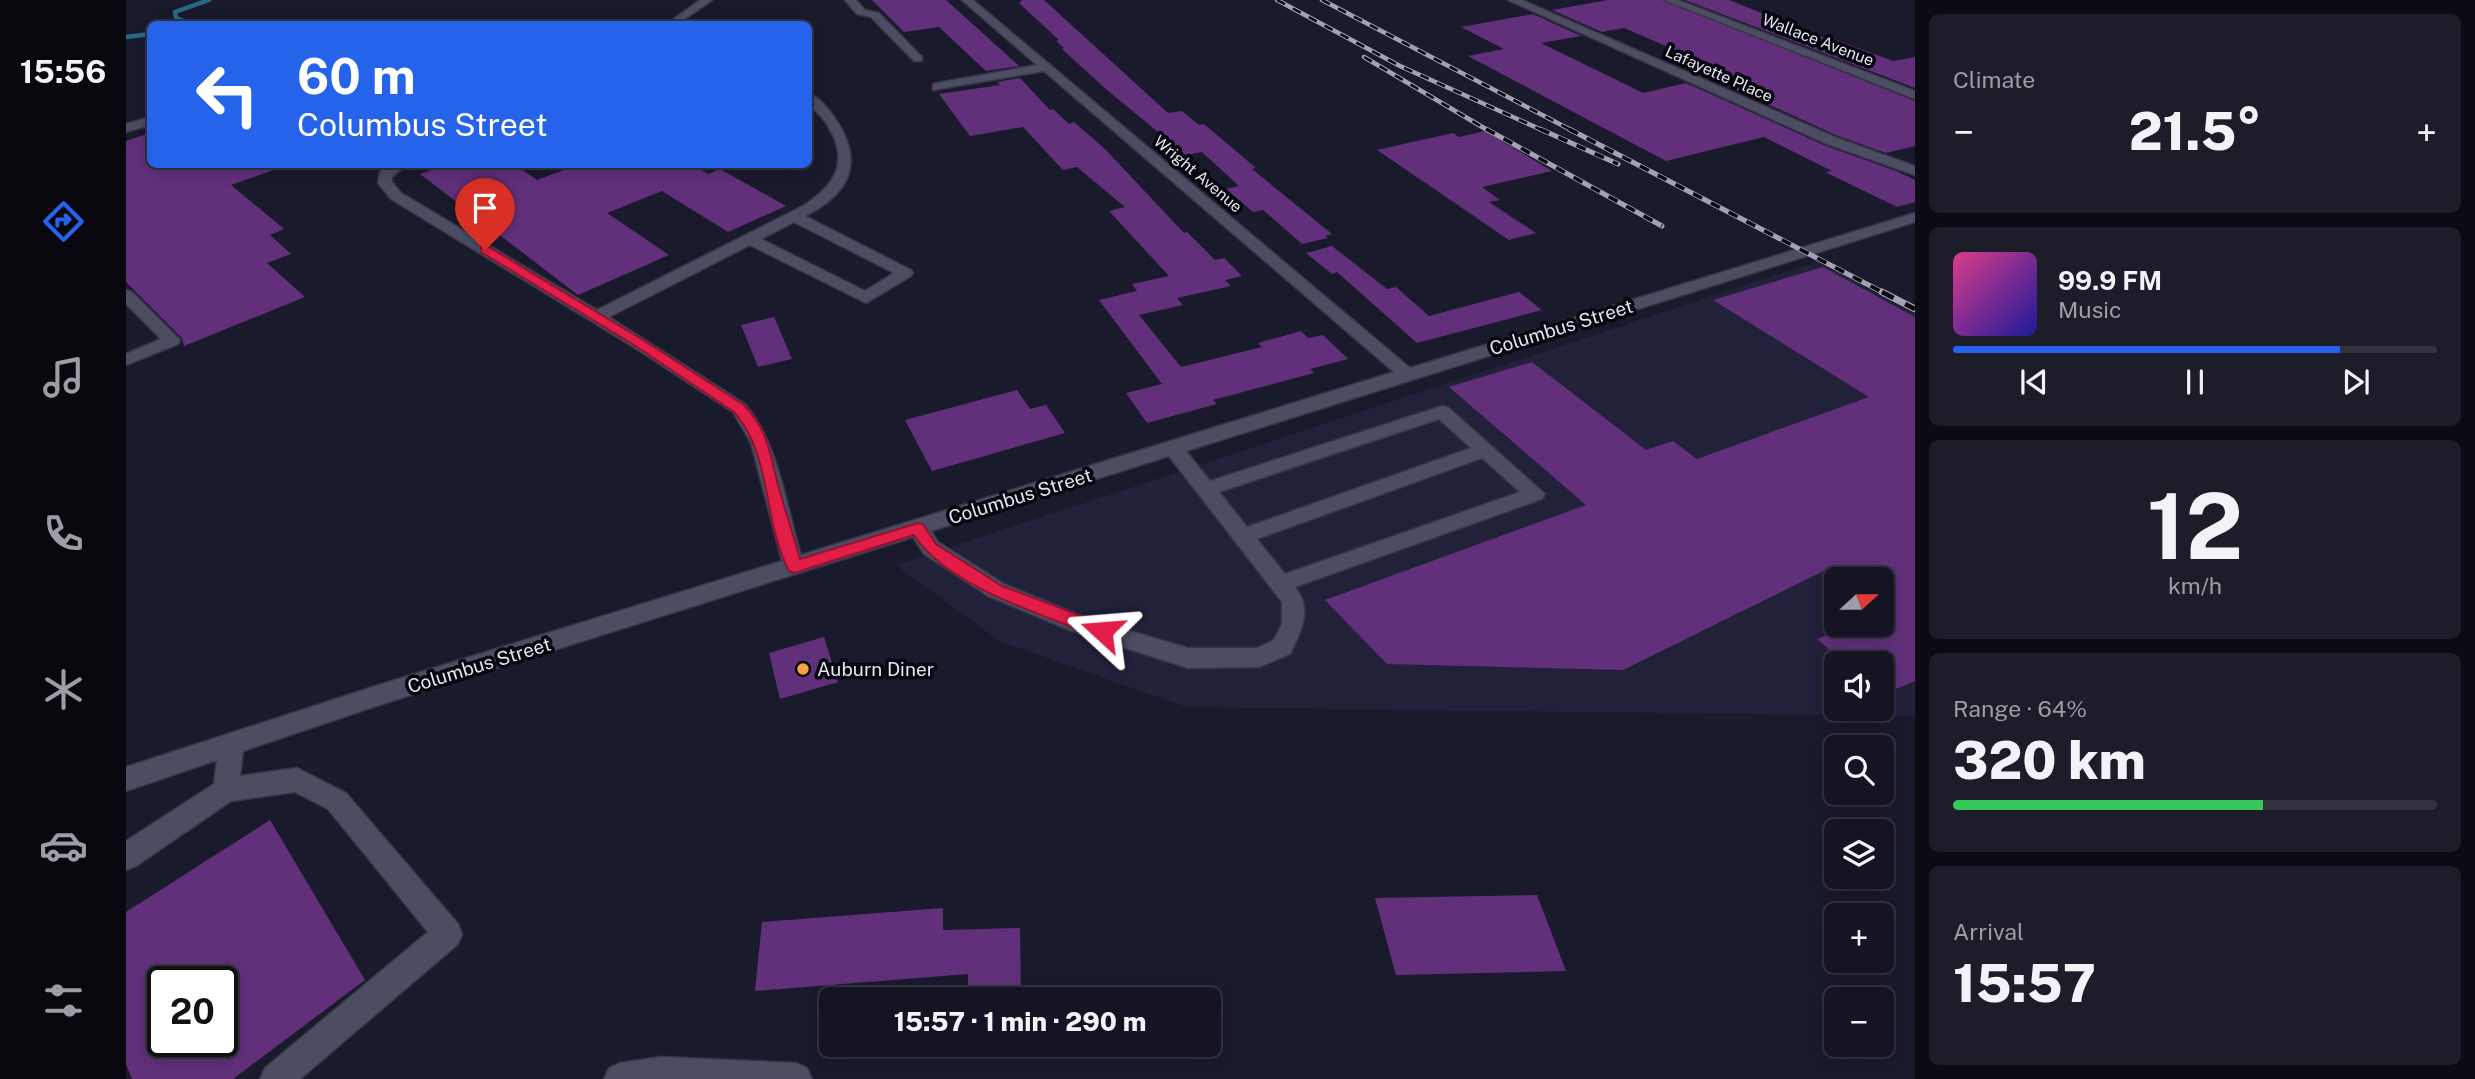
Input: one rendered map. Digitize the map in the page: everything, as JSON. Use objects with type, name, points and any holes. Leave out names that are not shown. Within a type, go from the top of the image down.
[{"type":"street","points":[[676,21],[707,0]]},
{"type":"street","points":[[850,0],[861,12],[875,15],[918,59]]},
{"type":"street","name":"Wright Avenue","points":[[967,0],[1407,374]]},
{"type":"street","name":"Lafayette Place","points":[[1513,0],[1832,141],[1915,171]]},
{"type":"street","name":"Wallace Avenue","points":[[1670,0],[1915,95]]},
{"type":"street","points":[[937,87],[1046,67]]},
{"type":"street","points":[[597,317],[750,239],[831,194],[846,163],[841,139],[829,118],[812,101]]},
{"type":"street","points":[[126,128],[147,122]]},
{"type":"street","points":[[395,168],[385,175],[385,183],[396,196],[597,317],[739,408],[752,423],[763,444],[770,481],[794,567]]},
{"type":"street","points":[[750,239],[866,298],[905,273],[793,216]]},
{"type":"street","name":"Columbus Street","points":[[126,779],[379,695],[1915,217]]},
{"type":"street","points":[[126,295],[172,340],[126,360]]},
{"type":"street","points":[[1206,489],[1442,412],[1535,494],[1280,584]]},
{"type":"street","points":[[918,528],[931,548],[996,590],[1080,625],[1188,658],[1259,657],[1282,647],[1293,624],[1293,600],[1173,448]]},
{"type":"street","points":[[1243,536],[1485,450]]},
{"type":"street","points":[[226,790],[231,745]]},
{"type":"street","points":[[126,857],[226,790],[297,780],[337,801],[448,934],[276,1079]]},
{"type":"street","points":[[620,1079],[633,1075],[693,1074],[796,1079]]},
{"type":"shaded area","points":[[1819,261],[1915,312],[1915,716],[1894,716],[1894,651],[1824,651],[1824,715],[1186,707],[999,641],[896,565]]},
{"type":"building","points":[[872,0],[946,0],[1019,66],[986,71],[939,27],[904,32]]},
{"type":"building","points":[[1022,0],[1044,0],[1168,113],[1182,111],[1199,125],[1204,124],[1256,168],[1252,169],[1332,234],[1325,236],[1328,238],[1302,244],[1263,210],[1253,212],[1226,189],[1239,186],[1202,152],[1186,155],[1107,90],[1062,49],[1064,48],[1056,41],[1059,40],[1019,3]]},
{"type":"building","points":[[1608,0],[1662,0],[1915,101],[1915,146],[1886,153],[1838,136],[1681,65],[1701,61],[1624,28],[1602,32],[1552,10]]},
{"type":"building","points":[[1685,0],[1729,0],[1827,39],[1831,38],[1893,61],[1915,57],[1915,88]]},
{"type":"building","points":[[1533,14],[1581,36],[1541,43],[1643,93],[1686,83],[1826,146],[1896,171],[1915,180],[1915,202],[1897,207],[1825,172],[1832,171],[1764,137],[1666,161],[1468,56],[1504,49],[1461,27]]},
{"type":"building","points":[[1020,78],[1050,110],[1053,109],[1069,124],[1074,122],[1105,149],[1184,233],[1187,232],[1215,260],[1224,258],[1242,276],[1225,280],[1231,286],[1177,298],[1183,305],[1139,315],[1181,367],[1262,347],[1258,343],[1301,331],[1308,338],[1323,335],[1348,359],[1310,369],[1314,373],[1213,400],[1217,404],[1147,423],[1126,393],[1162,384],[1099,300],[1137,291],[1132,284],[1169,276],[1109,211],[1125,207],[1077,167],[1063,170],[1023,127],[970,136],[939,94],[1000,85],[997,82]]},
{"type":"building","points":[[1485,131],[1552,171],[1482,187],[1500,200],[1489,202],[1536,233],[1509,240],[1377,150],[1453,133],[1459,137]]},
{"type":"building","points":[[147,134],[147,168],[279,168],[231,185],[284,229],[270,235],[291,254],[267,263],[305,297],[184,346],[182,338],[126,282],[126,141]]},
{"type":"building","points":[[437,168],[520,168],[537,180],[569,168],[698,168],[708,174],[720,169],[786,206],[728,232],[662,191],[607,213],[669,255],[578,295],[420,174]]},
{"type":"building","points":[[1332,246],[1387,289],[1396,287],[1429,316],[1519,292],[1542,310],[1417,343],[1337,272],[1332,274],[1306,253]]},
{"type":"building","points":[[1823,267],[1915,317],[1915,681],[1894,690],[1894,651],[1831,651],[1817,639],[1824,636],[1894,637],[1894,567],[1824,567],[1824,571],[1623,670],[1387,664],[1325,600],[1586,505],[1449,387],[1532,362],[1646,450],[1673,441],[1697,459],[1869,397],[1713,300]]},
{"type":"building","points":[[774,317],[792,359],[758,367],[741,325]]},
{"type":"building","points":[[1017,390],[1030,409],[1046,405],[1065,433],[932,471],[905,420]]},
{"type":"building","points":[[824,637],[838,682],[780,699],[769,653]]},
{"type":"building","points":[[270,820],[365,980],[233,1079],[132,1079],[126,1064],[126,912]]},
{"type":"building","points":[[1537,895],[1566,971],[1396,975],[1375,898]]},
{"type":"building","points":[[943,908],[943,930],[1020,928],[1021,987],[968,987],[968,974],[755,991],[762,922]]},
{"type":"waterway","points":[[184,21],[176,18],[175,12],[209,0]]},
{"type":"waterway","points":[[126,37],[147,34]]},
{"type":"railway","points":[[1277,0],[1400,66],[1544,131]]},
{"type":"railway","points":[[1322,0],[1573,131]]},
{"type":"railway","points":[[1364,57],[1489,131]]},
{"type":"railway","points":[[1486,129],[1662,226]]},
{"type":"railway","points":[[1540,129],[1618,164]]},
{"type":"railway","points":[[1569,129],[1886,294]]},
{"type":"railway","points":[[1882,292],[1915,309]]},
{"type":"place","name":"Auburn Diner","points":[[803,669]]},
{"type":"route","points":[[485,250],[638,342],[739,408],[752,423],[763,444],[770,481],[794,567],[918,528],[931,548],[996,590],[1080,625],[1102,631]]}]
